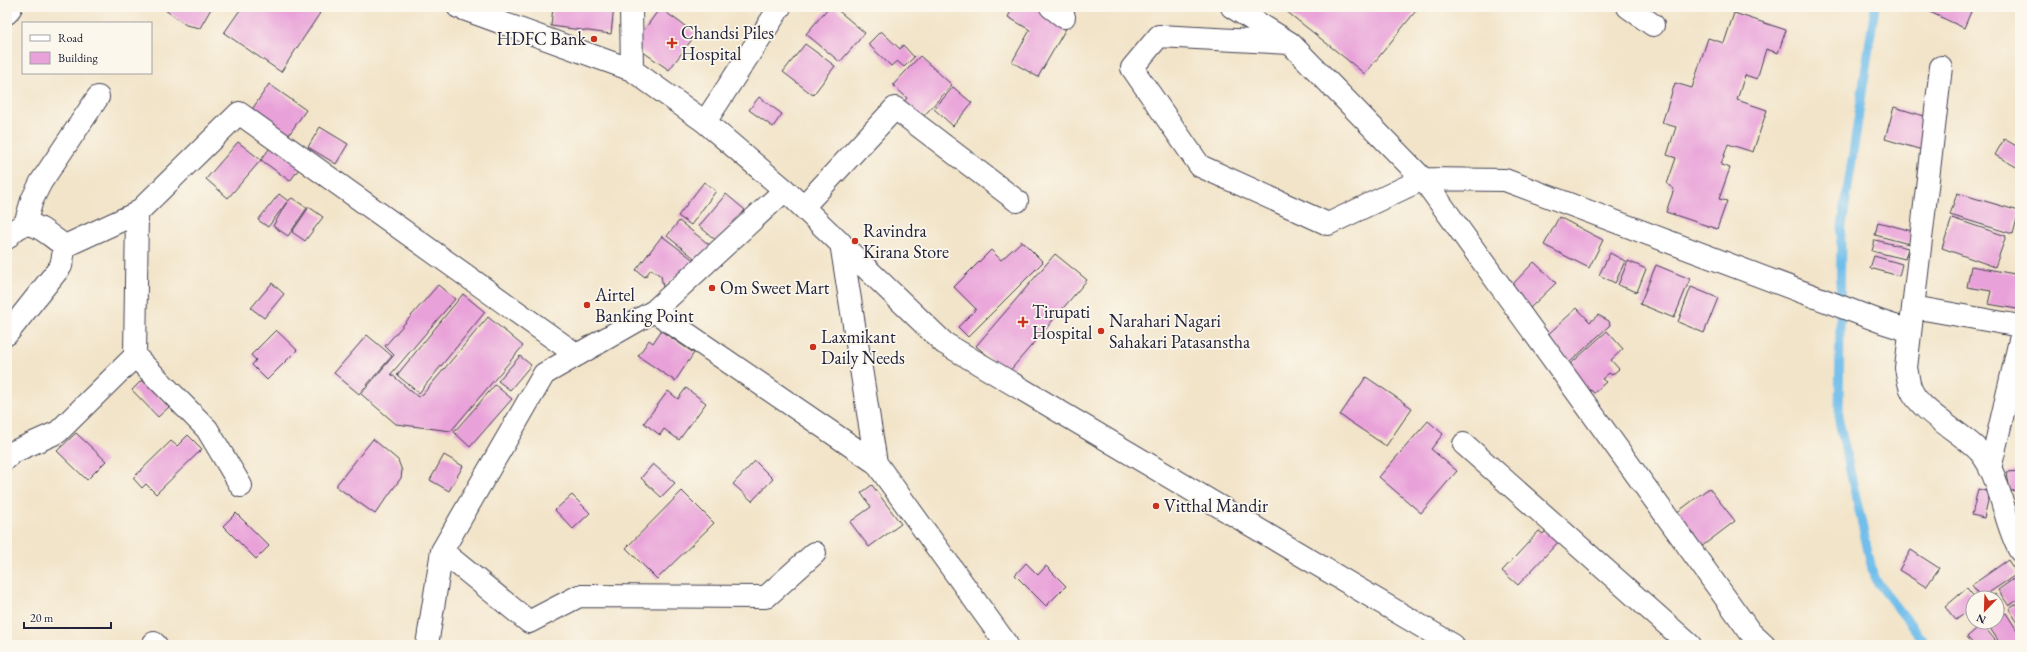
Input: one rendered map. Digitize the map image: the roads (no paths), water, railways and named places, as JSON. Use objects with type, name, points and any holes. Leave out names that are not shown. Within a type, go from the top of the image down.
[{"type":"street","points":[[7,13],[11,7]]},
{"type":"street","points":[[458,7],[632,70],[705,122],[785,190],[944,343],[1453,645]]},
{"type":"street","points":[[631,7],[632,70]]},
{"type":"street","points":[[705,122],[780,7]]},
{"type":"street","points":[[1232,7],[1290,43],[1422,179],[1750,632],[1764,645]]},
{"type":"street","points":[[1628,7],[1653,25]]},
{"type":"street","points":[[1290,43],[1159,36],[1132,68],[1200,166],[1328,224],[1422,179],[1505,180],[1882,322],[1910,331]]},
{"type":"street","points":[[1941,67],[1906,368],[1911,390],[1926,408],[1980,452],[1990,469],[2009,526],[2020,550]]},
{"type":"street","points":[[25,224],[32,200],[42,182],[98,97]]},
{"type":"street","points":[[803,207],[895,108],[1017,201]]},
{"type":"street","points":[[65,246],[137,213],[239,113],[577,355]]},
{"type":"street","points":[[427,645],[442,551],[544,374],[654,311],[785,190]]},
{"type":"street","points":[[9,453],[58,432],[135,356],[137,213]]},
{"type":"street","points":[[7,238],[16,228],[25,224],[34,225],[65,246]]},
{"type":"street","points":[[841,243],[876,463]]},
{"type":"street","points":[[7,334],[61,266],[65,246]]},
{"type":"street","points":[[1913,307],[2020,326]]},
{"type":"street","points":[[654,311],[876,463],[1007,645]]},
{"type":"street","points":[[1990,469],[2020,340]]},
{"type":"street","points":[[135,356],[207,429],[241,486]]},
{"type":"street","points":[[1464,444],[1690,645]]},
{"type":"street","points":[[442,551],[529,622],[579,596],[766,596],[815,553]]},
{"type":"waterway","points":[[1875,7],[1841,233],[1839,421],[1874,578],[1927,645]]},
{"type":"place","name":"HDFC Bank","points":[[594,39]]},
{"type":"place","name":"Chandsi Piles Hospital","points":[[672,43]]},
{"type":"place","name":"Ravindra Kirana Store","points":[[855,241]]},
{"type":"place","name":"Om Sweet Mart","points":[[712,288]]},
{"type":"place","name":"Airtel Banking Point","points":[[587,305]]},
{"type":"place","name":"Tirupati Hospital","points":[[1023,322]]},
{"type":"place","name":"Narahari Nagari Sahakari Patasanstha","points":[[1101,331]]},
{"type":"place","name":"Laxmikant Daily Needs","points":[[813,347]]},
{"type":"place","name":"Vitthal Mandir","points":[[1156,506]]}]
